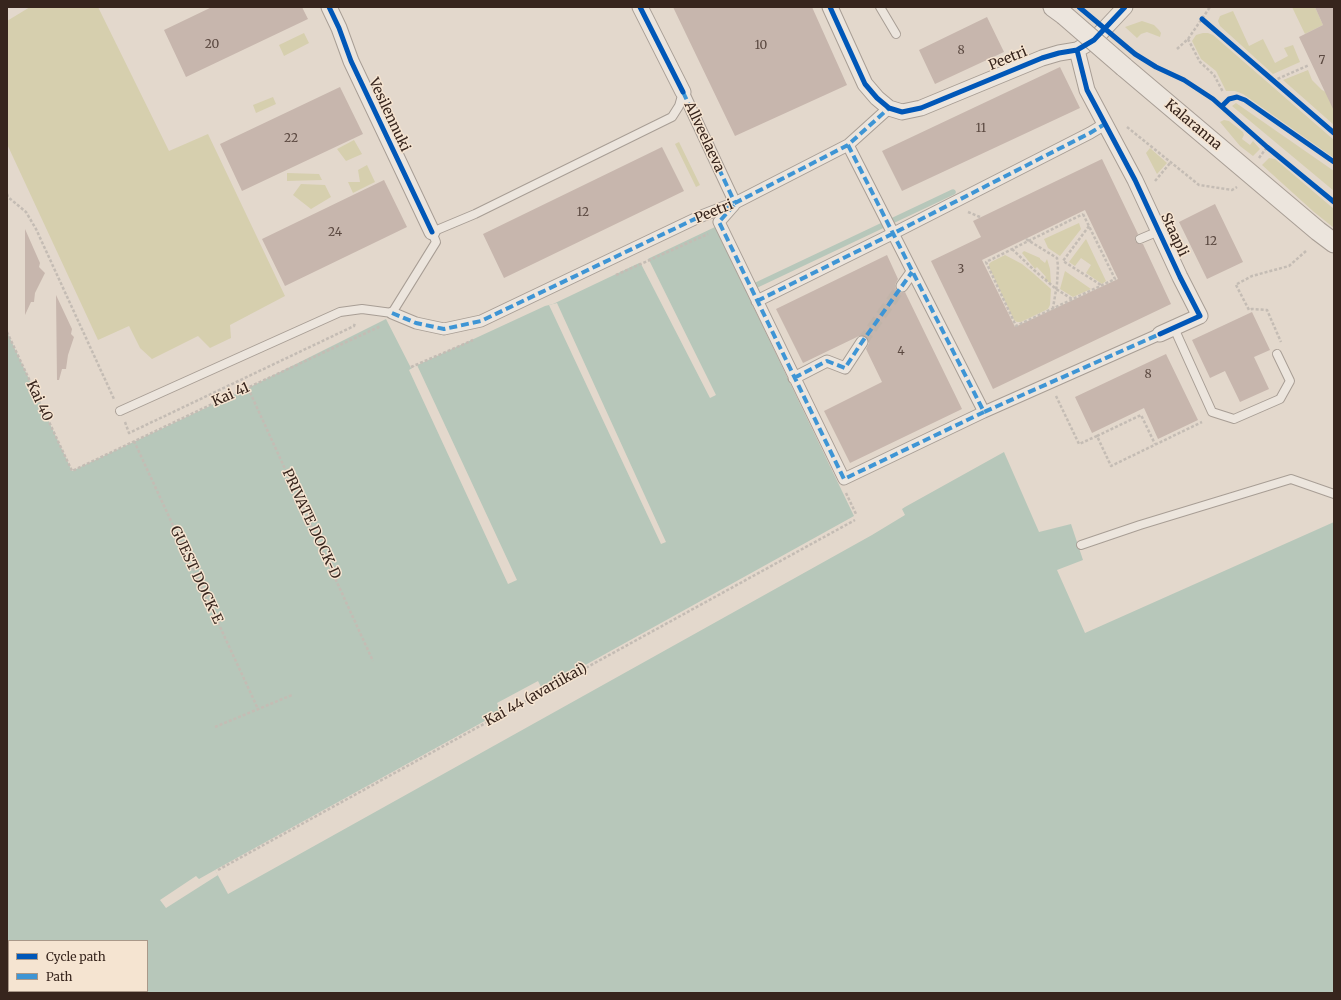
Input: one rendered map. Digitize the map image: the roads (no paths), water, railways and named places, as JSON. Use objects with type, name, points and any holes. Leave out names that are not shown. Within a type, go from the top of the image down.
[{"type":"street","name":"Vesilennuki","points":[[329,7],[339,28],[350,61],[432,232]]},
{"type":"street","name":"Allveelaeva","points":[[640,7],[683,92],[735,203]]},
{"type":"street","name":"Peetri","points":[[392,313],[416,322],[444,329],[481,321],[698,217],[735,203],[848,145],[889,108],[902,112],[921,108],[1042,58],[1077,50],[1094,40],[1125,7]]},
{"type":"street","points":[[833,11],[865,84],[877,98],[889,108]]},
{"type":"street","name":"Kalaranna","points":[[1058,11],[1334,243]]},
{"type":"street","name":"Staapli","points":[[794,378],[844,479],[984,412],[1200,316],[1180,277],[1135,180],[1088,90],[1077,50]]},
{"type":"street","points":[[757,301],[892,234],[1105,124]]},
{"type":"street","points":[[848,145],[984,412]]},
{"type":"street","points":[[735,203],[719,222],[794,378],[827,361],[845,368],[862,342]]},
{"type":"street","points":[[902,286],[912,272]]},
{"type":"lane","points":[[880,7],[896,34]]},
{"type":"lane","points":[[432,232],[475,214],[672,117],[679,106],[683,92]]},
{"type":"lane","points":[[1140,239],[1159,231]]},
{"type":"lane","name":"Vesilennuki","points":[[392,313],[436,242],[432,232]]},
{"type":"lane","points":[[120,411],[340,312],[362,309],[392,313]]},
{"type":"lane","points":[[1174,328],[1212,412],[1234,419],[1280,399],[1290,381],[1277,354]]},
{"type":"lane","points":[[1081,544],[1292,480],[1334,494]]},
{"type":"waterway","points":[[746,290],[953,192]]},
{"type":"tunnel","points":[[862,342],[902,286]]}]
